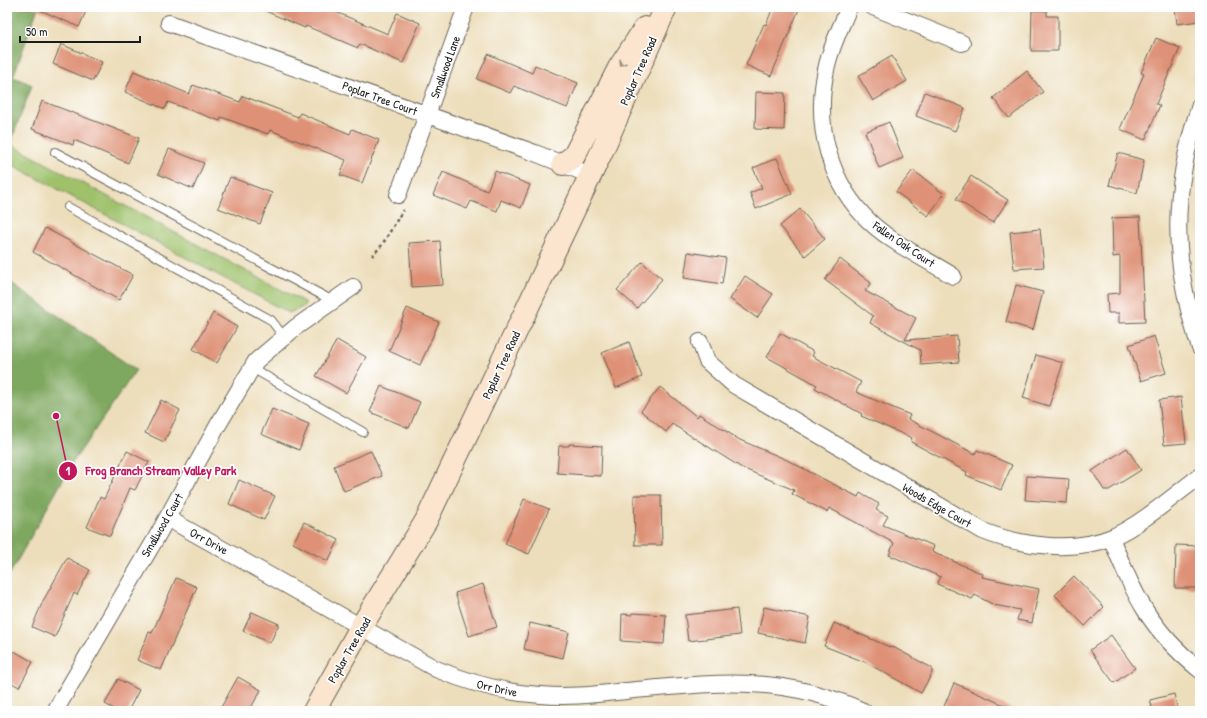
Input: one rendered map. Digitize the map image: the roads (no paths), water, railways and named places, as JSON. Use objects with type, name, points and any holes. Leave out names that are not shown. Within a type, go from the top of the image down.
[{"type":"main road","points":[[563,164],[574,156],[619,68],[659,7]]},
{"type":"main road","name":"Poplar Tree Road","points":[[314,711],[361,627],[426,521],[590,175],[666,7]]},
{"type":"street","name":"Smallwood Lane","points":[[402,200],[428,115],[466,7]]},
{"type":"street","name":"Fallen Oak Court","points":[[849,7],[831,52],[823,85],[821,107],[822,127],[830,160],[847,194],[871,223],[888,236],[953,276]]},
{"type":"street","points":[[873,7],[962,43]]},
{"type":"street","name":"Poplar Tree Court","points":[[169,23],[428,115],[590,175]]},
{"type":"street","points":[[1200,105],[1186,155],[1181,185],[1178,245],[1186,304],[1200,348]]},
{"type":"street","name":"Smallwood Court","points":[[55,711],[256,361],[284,337],[353,287]]},
{"type":"street","name":"Woods Edge Court","points":[[700,342],[707,361],[734,385],[983,531],[1011,541],[1041,546],[1069,545],[1111,538],[1128,529],[1200,476]]},
{"type":"street","name":"Orr Drive","points":[[167,518],[436,669],[480,685],[511,692],[542,696],[573,696],[716,683],[750,682],[801,690],[847,704],[863,711]]},
{"type":"street","points":[[1111,538],[1133,591],[1144,611],[1168,642],[1200,670]]},
{"type":"lane","points":[[55,152],[333,301]]},
{"type":"lane","points":[[68,207],[271,320],[284,337]]},
{"type":"lane","points":[[252,368],[363,432]]},
{"type":"place","name":"Frog Branch Stream Valley Park","points":[[56,416]]}]
